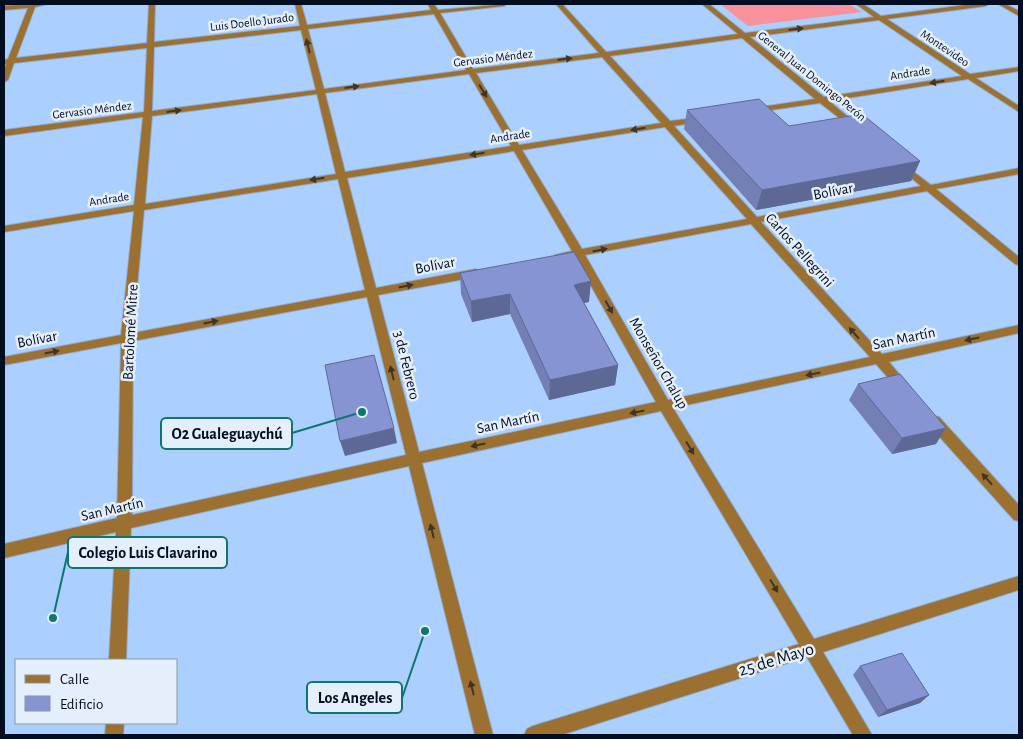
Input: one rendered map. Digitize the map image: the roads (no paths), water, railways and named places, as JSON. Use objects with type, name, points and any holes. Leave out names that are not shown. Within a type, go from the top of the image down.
[{"type":"street","points":[[4,80],[7,62],[32,4]]},
{"type":"street","points":[[4,8],[45,4]]},
{"type":"street","name":"Bartolomé Mitre","points":[[117,659],[124,523],[127,338],[148,114],[152,4]]},
{"type":"street","name":"3 de Febrero","points":[[298,4],[484,735]]},
{"type":"street","name":"Luis Doello Jurado","points":[[7,62],[304,27],[434,8],[504,4]]},
{"type":"street","name":"Carlos Pellegrini","points":[[559,4],[912,397]]},
{"type":"street","name":"General Juan Domingo Perón","points":[[704,4],[859,131]]},
{"type":"street","name":"Montevideo","points":[[859,4],[1019,110]]},
{"type":"street","name":"Gervasio Méndez","points":[[4,133],[986,4]]},
{"type":"street","points":[[1001,4],[1019,14]]},
{"type":"street","name":"Monseñor Chalup","points":[[434,8],[579,254],[665,406],[863,735]]},
{"type":"street","name":"Andrade","points":[[744,112],[1019,69]]},
{"type":"street","name":"Andrade","points":[[4,229],[715,117]]},
{"type":"street","points":[[898,162],[1019,262]]},
{"type":"street","name":"Bolívar","points":[[550,259],[1019,171]]},
{"type":"street","name":"Bolívar","points":[[4,361],[484,271]]},
{"type":"street","name":"San Martín","points":[[4,551],[414,458],[1019,329]]},
{"type":"street","points":[[926,412],[1019,516]]},
{"type":"street","name":"25 de Mayo","points":[[533,735],[1019,583]]},
{"type":"place","name":"O2 Gualeguaychú","points":[[362,412]]},
{"type":"place","name":"Colegio Luis Clavarino","points":[[53,618]]},
{"type":"place","name":"Los Angeles","points":[[425,631]]}]
